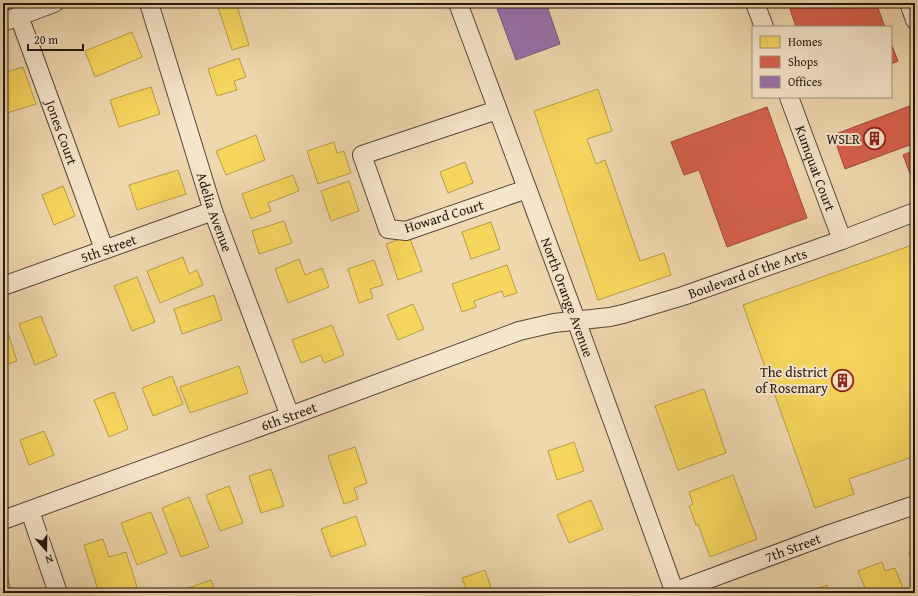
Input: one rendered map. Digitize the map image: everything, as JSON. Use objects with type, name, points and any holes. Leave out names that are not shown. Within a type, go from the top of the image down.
[{"type":"street","points":[[11,19],[54,3]]},
{"type":"street","name":"Adelia Avenue","points":[[149,3],[213,211],[290,416]]},
{"type":"street","name":"North Orange Avenue","points":[[458,3],[576,320],[674,593]]},
{"type":"street","points":[[755,3],[764,26]]},
{"type":"street","points":[[909,3],[915,20]]},
{"type":"street","name":"Jones Court","points":[[11,19],[104,249]]},
{"type":"street","name":"Kumquat Court","points":[[789,98],[842,240]]},
{"type":"street","name":"Howard Court","points":[[497,110],[362,155],[388,229],[406,231],[527,189]]},
{"type":"street","name":"5th Street","points":[[3,286],[213,211]]},
{"type":"street","name":"Boulevard of the Arts","points":[[576,320],[610,317],[683,296],[842,240],[915,212]]},
{"type":"street","name":"6th Street","points":[[3,520],[519,331],[554,322],[576,320]]},
{"type":"street","name":"7th Street","points":[[674,593],[830,534],[915,505]]},
{"type":"street","points":[[30,511],[58,593]]},
{"type":"building: Homes","points":[[236,3],[249,45],[232,50],[217,4]]},
{"type":"building: Homes","points":[[132,32],[142,57],[95,77],[85,51]]},
{"type":"building: Homes","points":[[239,58],[246,77],[234,81],[237,90],[217,96],[208,69]]},
{"type":"building: Homes","points":[[23,67],[36,104],[7,113],[3,101],[3,73]]},
{"type":"building: Homes","points":[[151,87],[160,114],[119,127],[110,100]]},
{"type":"building: Homes","points":[[598,89],[612,131],[587,139],[596,164],[605,160],[640,261],[664,253],[671,275],[598,300],[534,111]]},
{"type":"building: Homes","points":[[256,135],[265,160],[226,175],[216,151]]},
{"type":"building: Homes","points":[[334,142],[337,153],[344,151],[351,173],[318,184],[307,151]]},
{"type":"building: Homes","points":[[465,162],[473,183],[448,193],[440,172]]},
{"type":"building: Homes","points":[[178,170],[186,194],[137,210],[129,185]]},
{"type":"building: Homes","points":[[293,175],[299,191],[268,203],[271,211],[251,219],[242,194]]},
{"type":"building: Homes","points":[[349,181],[359,211],[331,221],[321,191]]},
{"type":"building: Homes","points":[[63,186],[75,216],[54,225],[42,195]]},
{"type":"building: Homes","points":[[284,221],[292,243],[259,254],[252,231]]},
{"type":"building: Homes","points":[[491,222],[500,249],[471,259],[462,232]]},
{"type":"building: Homes","points":[[409,236],[422,271],[398,280],[386,244]]},
{"type":"building: Homes","name":"The district of Rosemary","points":[[915,244],[915,456],[849,479],[854,494],[815,508],[743,305]]},
{"type":"building: Homes","points":[[183,257],[189,274],[197,270],[203,285],[160,303],[147,271]]},
{"type":"building: Homes","points":[[299,259],[305,275],[322,268],[329,287],[288,303],[275,269]]},
{"type":"building: Homes","points":[[374,260],[383,285],[370,289],[373,298],[359,303],[348,269]]},
{"type":"building: Homes","points":[[507,265],[517,293],[504,297],[502,291],[474,301],[476,307],[462,312],[452,284]]},
{"type":"building: Homes","points":[[137,277],[155,322],[132,331],[114,286]]},
{"type":"building: Homes","points":[[214,295],[222,320],[182,334],[174,309]]},
{"type":"building: Homes","points":[[413,304],[424,329],[398,340],[387,315]]},
{"type":"building: Homes","points":[[41,316],[57,356],[35,365],[19,324]]},
{"type":"building: Homes","points":[[332,325],[344,355],[324,363],[321,355],[301,363],[292,340]]},
{"type":"building: Homes","points":[[8,333],[17,361],[3,366],[3,334]]},
{"type":"building: Homes","points":[[239,366],[248,393],[190,413],[180,387]]},
{"type":"building: Homes","points":[[172,376],[183,404],[153,416],[142,388]]},
{"type":"building: Homes","points":[[704,389],[726,453],[678,470],[655,406]]},
{"type":"building: Homes","points":[[114,392],[128,429],[109,437],[94,400]]},
{"type":"building: Homes","points":[[44,431],[54,455],[29,465],[20,440]]},
{"type":"building: Homes","points":[[574,442],[584,471],[557,480],[548,451]]},
{"type":"building: Homes","points":[[355,447],[367,483],[354,488],[358,499],[344,504],[328,456]]},
{"type":"building: Homes","points":[[271,469],[284,506],[261,513],[249,476]]},
{"type":"building: Homes","points":[[733,475],[757,539],[710,557],[698,524],[696,525],[689,506],[693,504],[689,492]]},
{"type":"building: Homes","points":[[229,486],[243,523],[220,531],[206,495]]},
{"type":"building: Homes","points":[[189,497],[209,547],[181,557],[162,508]]},
{"type":"building: Homes","points":[[591,500],[603,529],[569,543],[557,515]]},
{"type":"building: Homes","points":[[151,512],[167,553],[137,565],[121,523]]},
{"type":"building: Homes","points":[[356,516],[366,545],[331,557],[321,529]]},
{"type":"building: Homes","points":[[103,539],[109,557],[126,552],[137,587],[119,593],[99,593],[84,545]]},
{"type":"building: Homes","points":[[915,550],[915,570],[909,552]]},
{"type":"building: Homes","points":[[882,562],[885,571],[895,568],[904,591],[898,593],[867,593],[858,571]]},
{"type":"building: Homes","points":[[485,570],[493,593],[468,593],[462,578]]},
{"type":"building: Homes","points":[[5,572],[13,593],[3,593],[3,573]]},
{"type":"building: Homes","points":[[211,580],[216,593],[190,593],[188,588]]},
{"type":"building: Homes","points":[[827,585],[829,593],[805,593]]},
{"type":"building: Shops","points":[[807,3],[876,3],[885,26],[796,26],[790,9]]},
{"type":"building: Shops","points":[[892,46],[898,61],[892,64]]},
{"type":"building: Shops","name":"WSLR","points":[[915,104],[915,143],[845,169],[833,135]]},
{"type":"building: Shops","points":[[767,107],[807,218],[727,247],[699,170],[684,175],[671,142]]},
{"type":"building: Shops","points":[[915,150],[915,187],[903,155]]},
{"type":"building: Offices","points":[[495,3],[546,3],[560,44],[516,60]]},
{"type":"place","name":"WSLR","points":[[875,139]]},
{"type":"place","name":"The district of Rosemary","points":[[843,380]]}]
